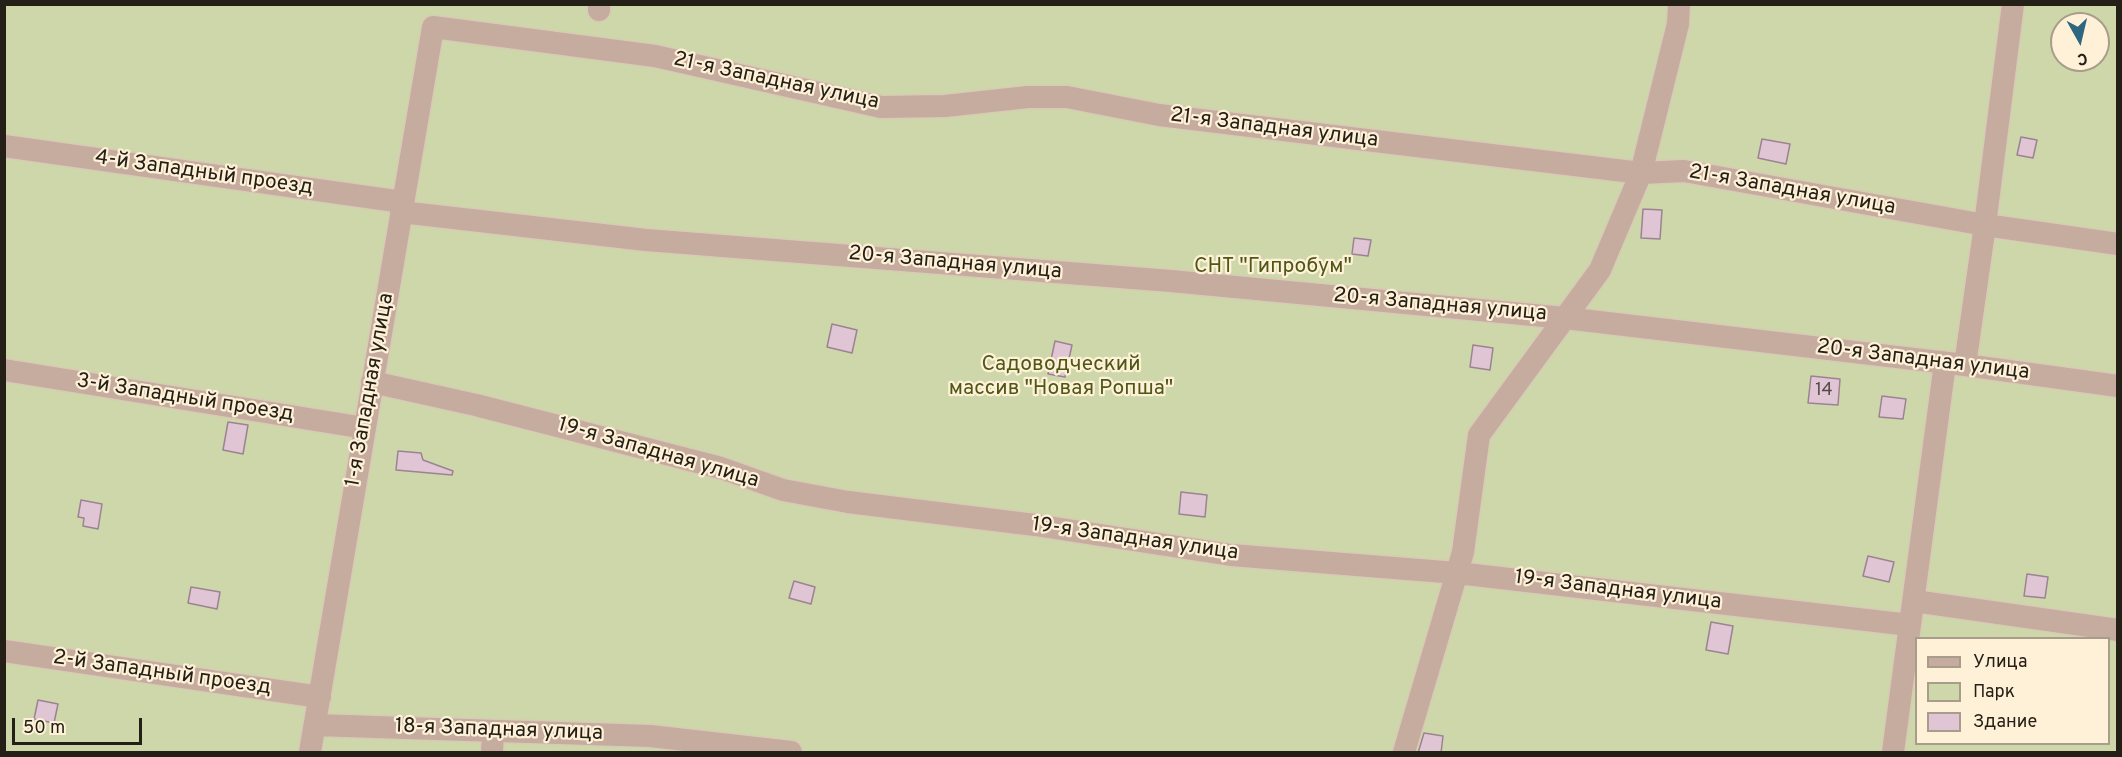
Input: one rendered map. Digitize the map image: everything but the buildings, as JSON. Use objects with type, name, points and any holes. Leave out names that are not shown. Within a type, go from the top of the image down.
[{"type":"street","points":[[1404,753],[1463,552],[1479,435],[1600,270],[1641,173],[1678,24],[1679,4]]},
{"type":"street","points":[[1893,753],[1910,625],[1955,364],[1985,225],[2013,4]]},
{"type":"street","name":"21-я Западная улица","points":[[433,27],[655,56],[881,106],[945,105],[1028,97],[1067,97],[1159,115],[1641,173],[1684,171],[1985,225],[2118,244]]},
{"type":"street","name":"1-я Западная улица","points":[[310,753],[433,27]]},
{"type":"street","name":"4-й Западный проезд","points":[[4,146],[402,207]]},
{"type":"street","name":"20-я Западная улица","points":[[402,207],[646,240],[1170,281],[1565,318],[1955,364],[2118,386]]},
{"type":"street","name":"3-й Западный проезд","points":[[4,370],[365,428]]},
{"type":"street","name":"19-я Западная улица","points":[[372,382],[476,405],[721,468],[783,490],[848,502],[1035,525],[1231,555],[1457,573],[1910,625]]},
{"type":"street","points":[[1914,601],[2118,630]]},
{"type":"street","name":"2-й Западный проезд","points":[[4,651],[320,697]]},
{"type":"street","name":"18-я Западная улица","points":[[315,725],[492,742],[650,736],[791,753]]},
{"type":"green space","name":"Садоводческий массив \"Новая Ропша\"","points":[[4,5],[2117,5],[2117,752],[5,752]]},
{"type":"park label","name":"СНТ \"Гипробум\"","points":[[1273,268]]}]
